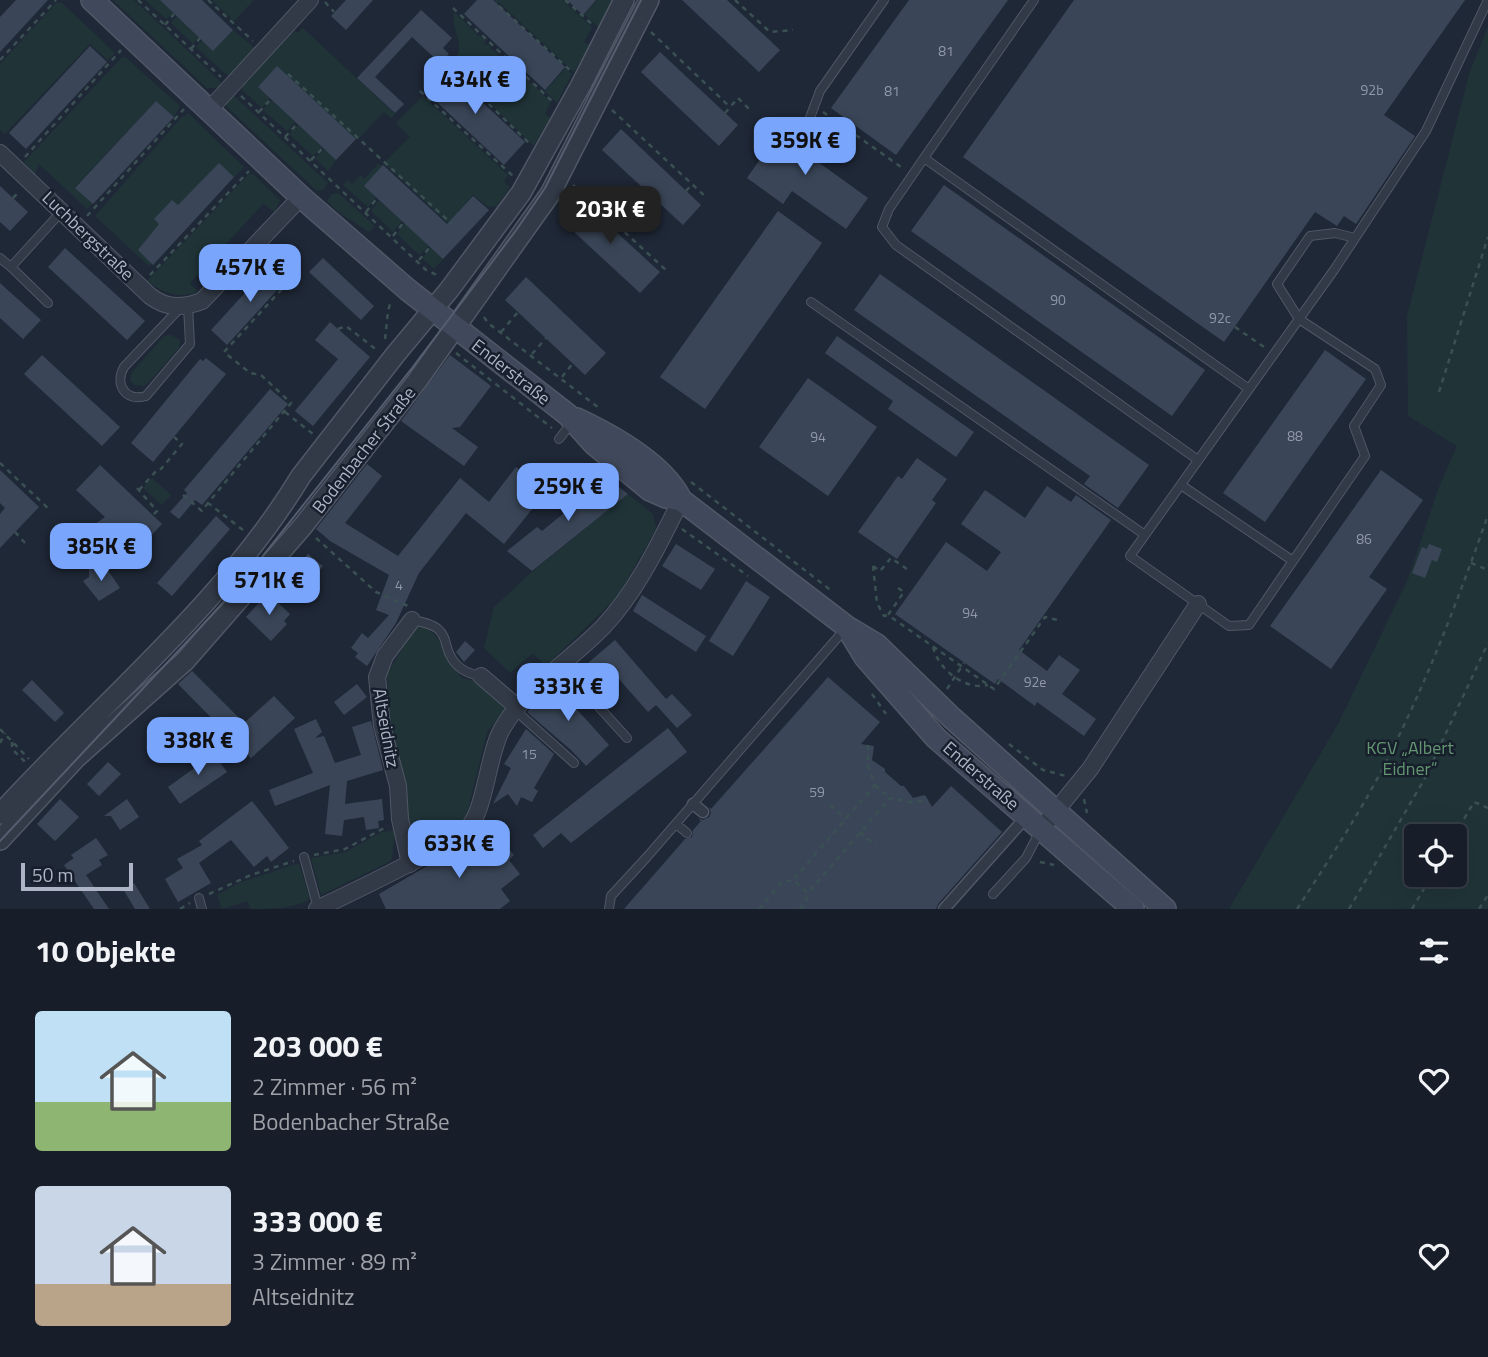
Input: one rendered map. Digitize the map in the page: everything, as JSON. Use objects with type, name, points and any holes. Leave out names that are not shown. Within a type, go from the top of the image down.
[{"type":"main road","name":"Enderstraße","points":[[92,0],[301,197],[432,310],[570,418],[603,431],[663,473],[674,485],[681,500],[847,627],[877,645],[952,718],[1165,909]]},
{"type":"main road","name":"Enderstraße","points":[[847,627],[865,657],[936,738],[1133,909]]},
{"type":"street","points":[[209,110],[310,0]]},
{"type":"street","name":"Bodenbacher Straße","points":[[1,811],[175,633],[281,510],[302,476],[489,239],[526,186],[624,0]]},
{"type":"street","name":"Bodenbacher Straße","points":[[0,840],[76,758],[185,661],[303,526],[417,382],[550,194],[649,0]]},
{"type":"street","name":"Luchbergstraße","points":[[0,153],[158,303],[185,306]]},
{"type":"street","points":[[185,306],[202,301],[301,197]]},
{"type":"street","points":[[317,909],[410,864],[468,828],[477,813],[501,730],[516,708],[602,627],[625,600],[644,571],[681,500]]},
{"type":"street","points":[[944,909],[1034,822],[1056,811],[1097,757],[1198,604]]},
{"type":"street","name":"Altseidnitz","points":[[410,864],[400,819],[398,786],[383,726],[377,677],[384,656],[412,620]]},
{"type":"street","points":[[481,676],[516,708]]},
{"type":"street","points":[[693,804],[703,812]]},
{"type":"lane","points":[[808,123],[820,91],[884,0]]},
{"type":"lane","points":[[1034,0],[912,174],[889,209],[882,227],[896,245],[1199,460]]},
{"type":"lane","points":[[1355,238],[1335,233],[1310,236],[1277,284],[1299,319],[1375,369],[1381,385],[1354,426],[1365,456],[1250,625],[1229,626],[1130,556],[1299,319],[1355,238],[1426,131],[1488,0]]},
{"type":"lane","points":[[923,158],[1249,389]]},
{"type":"lane","points":[[11,267],[62,211]]},
{"type":"lane","points":[[0,258],[48,303]]},
{"type":"lane","points":[[811,302],[1145,535]]},
{"type":"lane","points":[[185,306],[190,344],[146,396],[131,398],[121,389],[120,374],[124,367],[185,306]]},
{"type":"lane","points":[[559,439],[570,418]]},
{"type":"lane","points":[[1181,485],[1293,561]]},
{"type":"lane","points":[[412,620],[438,629],[446,640],[450,656],[466,673],[481,676]]},
{"type":"lane","points":[[610,909],[611,896],[847,627]]},
{"type":"lane","points":[[561,665],[627,738]]},
{"type":"lane","points":[[516,708],[573,763]]},
{"type":"lane","points":[[993,894],[1026,858],[1034,822]]},
{"type":"lane","points":[[676,824],[687,834]]},
{"type":"lane","points":[[304,857],[317,909]]},
{"type":"lane","points":[[199,898],[202,909]]},
{"type":"path","points":[[0,60],[56,0]]},
{"type":"path","points":[[139,0],[418,261],[437,275],[444,274]]},
{"type":"path","points":[[208,0],[263,51]]},
{"type":"path","points":[[323,0],[334,12]]},
{"type":"path","points":[[565,0],[600,31]]},
{"type":"path","points":[[736,0],[770,32],[793,30]]},
{"type":"path","points":[[499,6],[576,76]]},
{"type":"path","points":[[453,8],[558,107]]},
{"type":"path","points":[[740,12],[743,8]]},
{"type":"path","points":[[165,25],[174,14]]},
{"type":"path","points":[[649,31],[730,107]]},
{"type":"path","points":[[767,37],[770,32]]},
{"type":"path","points":[[191,49],[200,38]]},
{"type":"path","points":[[23,159],[123,48]]},
{"type":"path","points":[[673,64],[678,58]]},
{"type":"path","points":[[288,74],[452,224]]},
{"type":"path","points":[[460,80],[462,78],[535,149]]},
{"type":"path","points":[[699,89],[704,83]]},
{"type":"path","points":[[421,91],[519,180]]},
{"type":"path","points":[[725,113],[738,98],[751,111]]},
{"type":"path","points":[[259,113],[271,99]]},
{"type":"path","points":[[815,106],[912,174]]},
{"type":"path","points":[[86,217],[186,107]]},
{"type":"path","points":[[610,108],[708,198]]},
{"type":"path","points":[[285,137],[297,124]]},
{"type":"path","points":[[633,140],[638,134]]},
{"type":"path","points":[[310,160],[323,148]]},
{"type":"path","points":[[661,167],[666,160]]},
{"type":"path","points":[[139,286],[251,168]]},
{"type":"path","points":[[570,182],[666,270]]},
{"type":"path","points":[[686,191],[692,184]]},
{"type":"path","points":[[13,198],[22,188]]},
{"type":"path","points":[[224,188],[228,192]]},
{"type":"path","points":[[366,213],[377,198]]},
{"type":"path","points":[[593,210],[596,206]]},
{"type":"path","points":[[204,210],[208,214]]},
{"type":"path","points":[[392,237],[404,222]]},
{"type":"path","points":[[620,235],[623,230]]},
{"type":"path","points":[[184,232],[188,236]]},
{"type":"path","points":[[1439,392],[1488,237]]},
{"type":"path","points":[[183,495],[202,511],[291,402],[261,375],[250,373],[224,352],[294,276],[260,240]]},
{"type":"path","points":[[418,261],[430,247]]},
{"type":"path","points":[[163,254],[167,257]]},
{"type":"path","points":[[647,260],[650,255]]},
{"type":"path","points":[[385,345],[391,301]]},
{"type":"path","points":[[501,332],[518,312]]},
{"type":"path","points":[[338,329],[346,326],[384,355]]},
{"type":"path","points":[[1235,327],[1274,354]]},
{"type":"path","points":[[532,355],[546,338]]},
{"type":"path","points":[[561,378],[573,363]]},
{"type":"path","points":[[285,411],[327,444]]},
{"type":"path","points":[[153,515],[158,511],[138,489],[158,468],[161,469],[182,444],[174,437]]},
{"type":"path","points":[[0,463],[51,511]]},
{"type":"path","points":[[208,503],[257,541]]},
{"type":"path","points":[[1297,909],[1387,760],[1425,680],[1488,514]]},
{"type":"path","points":[[303,526],[376,592],[409,607],[412,620]]},
{"type":"path","points":[[15,532],[25,543]]},
{"type":"path","points":[[910,571],[891,558],[880,571],[873,566],[877,603],[884,616],[888,615],[994,689],[1045,617],[1062,621]]},
{"type":"path","points":[[1471,563],[1488,570]]},
{"type":"path","points":[[888,615],[904,592],[898,588]]},
{"type":"path","points":[[1349,909],[1424,778],[1488,643]]},
{"type":"path","points":[[933,647],[941,664],[955,676],[975,687],[988,685]]},
{"type":"path","points":[[942,695],[963,665]]},
{"type":"path","points":[[0,729],[33,763]]},
{"type":"path","points":[[0,743],[5,733]]},
{"type":"path","points":[[12,742],[12,749],[29,766]]},
{"type":"path","points":[[868,745],[868,766],[875,785],[890,798],[910,802],[928,800]]},
{"type":"path","points":[[759,909],[782,882],[793,880],[875,785]]},
{"type":"path","points":[[800,909],[806,903],[807,892],[890,798]]},
{"type":"path","points":[[1461,824],[1474,802],[1488,808]]},
{"type":"path","points":[[830,805],[846,819]]},
{"type":"path","points":[[180,909],[251,875],[304,857],[345,849],[400,819]]},
{"type":"path","points":[[860,832],[876,846]]},
{"type":"path","points":[[793,880],[807,892]]},
{"type":"path","points":[[1412,909],[1425,887]]},
{"type":"path","points":[[1479,909],[1488,895]]},
{"type":"green space","points":[[113,0],[134,0],[221,82],[220,88],[207,88]]},
{"type":"green space","points":[[145,0],[160,0],[174,13],[166,19]]},
{"type":"green space","points":[[212,0],[254,0],[234,21]]},
{"type":"green space","points":[[494,0],[562,0],[592,27],[584,42],[590,45],[574,72],[499,2],[497,4]]},
{"type":"green space","points":[[597,0],[613,0],[599,28],[584,14]]},
{"type":"green space","points":[[61,2],[115,53],[108,60],[90,44],[5,134],[0,130],[0,64],[56,3]]},
{"type":"green space","points":[[454,12],[477,37],[479,35],[486,41],[484,44],[491,46],[490,49],[507,60],[506,63],[518,72],[519,76],[521,74],[551,102],[545,113],[550,118],[534,146],[462,77],[459,79],[447,68],[458,53],[459,47]]},
{"type":"green space","points":[[177,16],[199,37],[193,44],[171,23]]},
{"type":"green space","name":"KGV „Albert Eidner“","points":[[1488,27],[1488,909],[1229,909],[1338,724],[1408,579],[1439,487],[1457,446],[1408,416],[1407,316],[1470,71]]},
{"type":"green space","points":[[303,28],[395,114],[391,118],[384,112],[356,139],[277,67],[258,87],[270,98],[262,108],[242,90],[243,83],[294,31],[298,33]]},
{"type":"green space","points":[[233,30],[255,48],[232,74],[227,75],[196,47],[202,40],[214,50]]},
{"type":"green space","points":[[122,57],[180,106],[174,117],[156,101],[75,187],[93,204],[87,209],[39,164],[35,175],[24,162]]},
{"type":"green space","points":[[566,68],[572,74],[557,103],[545,91]]},
{"type":"green space","points":[[230,92],[328,183],[324,189],[317,191],[227,107]]},
{"type":"green space","points":[[423,96],[508,175],[504,182],[510,187],[497,206],[488,207],[473,195],[458,212],[454,229],[384,163],[410,137],[396,123]]},
{"type":"green space","points":[[272,100],[295,122],[287,131],[263,110]]},
{"type":"green space","points":[[188,113],[244,167],[234,177],[219,164],[163,220],[138,250],[152,263],[149,266],[95,216]]},
{"type":"green space","points":[[298,125],[322,147],[313,156],[289,134]]},
{"type":"green space","points":[[325,149],[336,160],[328,171],[315,158]]},
{"type":"green space","points":[[378,164],[382,166],[376,197],[368,207],[343,185],[348,180],[352,184],[360,175],[364,179]]},
{"type":"green space","points":[[249,174],[253,174],[280,200],[275,212],[263,204],[190,283],[198,292],[171,294],[147,281]]},
{"type":"green space","points":[[338,193],[375,226],[369,232],[341,214],[327,201],[332,194]]},
{"type":"green space","points":[[379,200],[402,221],[393,232],[371,211]]},
{"type":"green space","points":[[405,223],[429,246],[419,255],[397,234]]},
{"type":"green space","points":[[431,248],[443,259],[434,269],[422,258]]},
{"type":"green space","points":[[171,335],[180,340],[179,348],[148,383],[144,386],[134,385],[130,380],[132,372],[164,336]]},
{"type":"green space","points":[[152,478],[171,495],[162,505],[143,488]]},
{"type":"green space","points":[[628,494],[653,514],[656,529],[618,596],[546,666],[533,653],[510,673],[484,648],[494,607],[532,572]]},
{"type":"green space","points":[[416,626],[433,633],[441,643],[446,658],[462,678],[479,682],[508,707],[487,732],[463,822],[441,836],[436,828],[425,835],[419,821],[407,825],[390,725],[387,674]]},
{"type":"green space","points":[[395,830],[392,859],[321,895],[311,858],[346,852],[382,832]]},
{"type":"green space","points":[[299,863],[310,899],[282,908],[251,909],[247,901],[222,909],[217,895],[239,883]]},
{"type":"building","points":[[16,0],[48,0],[0,52],[0,17]]},
{"type":"building","points":[[160,0],[202,0],[233,30],[213,51]]},
{"type":"building","points":[[346,0],[373,0],[346,30],[331,16]]},
{"type":"building","points":[[477,0],[493,0],[565,67],[545,90],[464,14]]},
{"type":"building","points":[[567,0],[596,0],[583,15]]},
{"type":"building","points":[[682,0],[727,0],[780,50],[759,72]]},
{"type":"building","points":[[909,0],[1008,0],[896,155],[831,108]]},
{"type":"building","points":[[1074,0],[1465,0],[1384,115],[1415,136],[1356,224],[1344,216],[1337,226],[1315,212],[1224,342],[963,157]]},
{"type":"building","points":[[421,10],[452,38],[443,48],[449,54],[440,63],[412,37],[375,77],[404,104],[395,113],[357,78]]},
{"type":"building","points":[[90,46],[107,62],[26,149],[9,133]]},
{"type":"building","points":[[660,52],[738,125],[719,146],[641,72]]},
{"type":"building","points":[[277,66],[356,139],[336,160],[258,87]]},
{"type":"building","points":[[446,68],[525,142],[504,165],[425,91]]},
{"type":"building","points":[[156,101],[174,117],[93,204],[75,188]]},
{"type":"building","points":[[787,121],[823,147],[814,159],[868,198],[846,229],[792,191],[783,204],[747,178]]},
{"type":"building","points":[[621,129],[701,205],[683,225],[602,150]]},
{"type":"building","points":[[219,163],[234,177],[153,265],[138,250],[159,224],[154,219],[172,200],[178,205]]},
{"type":"building","points":[[383,165],[447,224],[473,196],[489,210],[443,259],[364,186]]},
{"type":"building","points":[[944,185],[1205,370],[1172,416],[911,231]]},
{"type":"building","points":[[0,186],[28,212],[10,231],[0,222]]},
{"type":"building","points":[[579,198],[660,272],[640,293],[560,219]]},
{"type":"building","points":[[778,211],[822,243],[705,409],[660,377]]},
{"type":"building","points":[[65,248],[145,321],[127,340],[48,267]]},
{"type":"building","points":[[323,258],[374,306],[361,320],[309,272]]},
{"type":"building","points":[[273,262],[289,277],[227,345],[211,330]]},
{"type":"building","points":[[880,274],[1149,465],[1118,508],[1084,484],[1090,476],[854,310]]},
{"type":"building","points":[[526,277],[606,353],[585,375],[505,300]]},
{"type":"building","points":[[0,283],[41,320],[23,339],[0,318]]},
{"type":"building","points":[[330,322],[370,357],[313,426],[295,411],[338,359],[315,340]]},
{"type":"building","points":[[837,336],[974,432],[956,457],[888,409],[893,401],[825,353]]},
{"type":"building","points":[[1325,350],[1366,379],[1265,522],[1223,493]]},
{"type":"building","points":[[42,355],[120,427],[102,446],[24,374]]},
{"type":"building","points":[[450,355],[491,386],[460,427],[452,428],[478,447],[464,466],[401,421]]},
{"type":"building","points":[[206,358],[226,374],[153,462],[131,443],[200,359],[203,361]]},
{"type":"building","points":[[808,378],[877,427],[828,496],[759,447]]},
{"type":"building","points":[[270,389],[288,404],[202,505],[195,500],[179,519],[170,512],[187,493],[184,490]]},
{"type":"building","points":[[917,458],[947,479],[932,500],[936,503],[897,559],[858,532],[898,476],[902,479]]},
{"type":"building","points":[[367,464],[382,476],[345,523],[398,556],[460,478],[489,502],[516,467],[535,481],[542,472],[554,482],[504,544],[466,513],[419,573],[396,623],[367,666],[355,657],[358,653],[351,648],[362,633],[368,638],[389,615],[376,610],[389,575],[330,541],[316,529]]},
{"type":"building","points":[[100,465],[162,524],[139,548],[116,527],[64,566],[57,554],[82,538],[80,535],[105,517],[76,490]]},
{"type":"building","points":[[0,470],[39,507],[0,548],[0,514],[5,508],[0,503]]},
{"type":"building","points":[[1381,470],[1423,500],[1369,577],[1387,589],[1331,669],[1270,626]]},
{"type":"building","points":[[602,474],[628,494],[532,571],[507,551],[537,527],[542,531],[569,509],[565,505]]},
{"type":"building","points":[[1047,486],[1071,502],[1076,495],[1111,520],[1019,650],[1047,671],[1059,655],[1080,670],[1062,694],[1096,719],[1084,736],[1037,702],[1035,706],[998,679],[995,684],[895,614],[946,542],[987,571],[1001,552],[961,524],[985,490],[1025,518]]},
{"type":"building","points":[[216,516],[230,529],[172,596],[157,583]]},
{"type":"building","points":[[676,544],[715,569],[701,590],[662,566]]},
{"type":"building","points":[[1429,544],[1442,549],[1437,562],[1432,560],[1425,578],[1412,573],[1422,547],[1427,549]]},
{"type":"building","points":[[308,554],[323,566],[303,590],[288,577]]},
{"type":"building","points":[[105,566],[120,588],[99,601],[83,581],[89,577],[89,567],[98,570]]},
{"type":"building","points":[[746,581],[770,597],[733,656],[709,641]]},
{"type":"building","points":[[268,593],[290,614],[284,621],[287,624],[271,641],[246,617]]},
{"type":"building","points":[[642,595],[706,636],[696,652],[633,611]]},
{"type":"building","points":[[615,640],[666,699],[672,694],[692,715],[677,728],[656,705],[648,712],[618,678],[603,691],[582,668]]},
{"type":"building","points":[[465,641],[475,650],[464,662],[456,652]]},
{"type":"building","points":[[192,671],[244,723],[274,696],[295,718],[251,758],[178,684]]},
{"type":"building","points":[[563,677],[572,688],[564,695],[609,745],[586,766],[527,712]]},
{"type":"building","points":[[828,677],[880,722],[861,744],[874,746],[872,760],[904,786],[913,798],[925,795],[932,807],[951,786],[1002,832],[936,909],[624,909],[685,839],[692,837],[693,830],[701,821],[698,818],[703,820],[709,817],[709,807],[711,809]]},
{"type":"building","points":[[32,680],[64,713],[55,722],[22,690]]},
{"type":"building","points":[[357,684],[367,697],[344,715],[334,702]]},
{"type":"building","points":[[316,719],[322,732],[315,738],[324,736],[335,763],[361,755],[352,727],[371,721],[383,770],[347,781],[345,804],[382,799],[384,820],[378,821],[379,828],[366,830],[364,817],[344,820],[342,836],[325,834],[330,785],[275,806],[269,790],[313,773],[294,729]]},
{"type":"building","points":[[668,728],[687,752],[571,843],[561,833],[543,848],[533,835]]},
{"type":"building","points":[[526,729],[554,754],[534,788],[538,791],[532,802],[521,797],[517,806],[508,794],[493,804],[511,768],[504,764]]},
{"type":"building","points":[[210,749],[227,772],[180,804],[168,787],[200,764],[197,759]]},
{"type":"building","points":[[108,762],[121,774],[99,796],[87,784]]},
{"type":"building","points":[[60,799],[79,817],[55,841],[37,824]]},
{"type":"building","points":[[127,799],[139,817],[120,830],[111,816],[104,816]]},
{"type":"building","points":[[252,801],[289,848],[271,862],[267,856],[254,867],[231,840],[199,863],[211,883],[178,902],[165,879],[183,868],[177,859],[202,845],[199,841]]},
{"type":"building","points":[[419,822],[425,839],[416,843],[412,824]]},
{"type":"building","points":[[489,827],[514,855],[509,860],[520,874],[501,889],[510,901],[500,909],[386,909],[379,894],[441,858],[444,863]]},
{"type":"building","points":[[96,838],[108,855],[99,860],[102,865],[86,875],[109,909],[94,909],[64,865],[74,858],[71,855]]},
{"type":"building","points":[[134,883],[150,909],[135,909],[123,889]]},
{"type":"tram line","points":[[0,841],[239,586],[412,368],[545,188],[641,0]]}]
